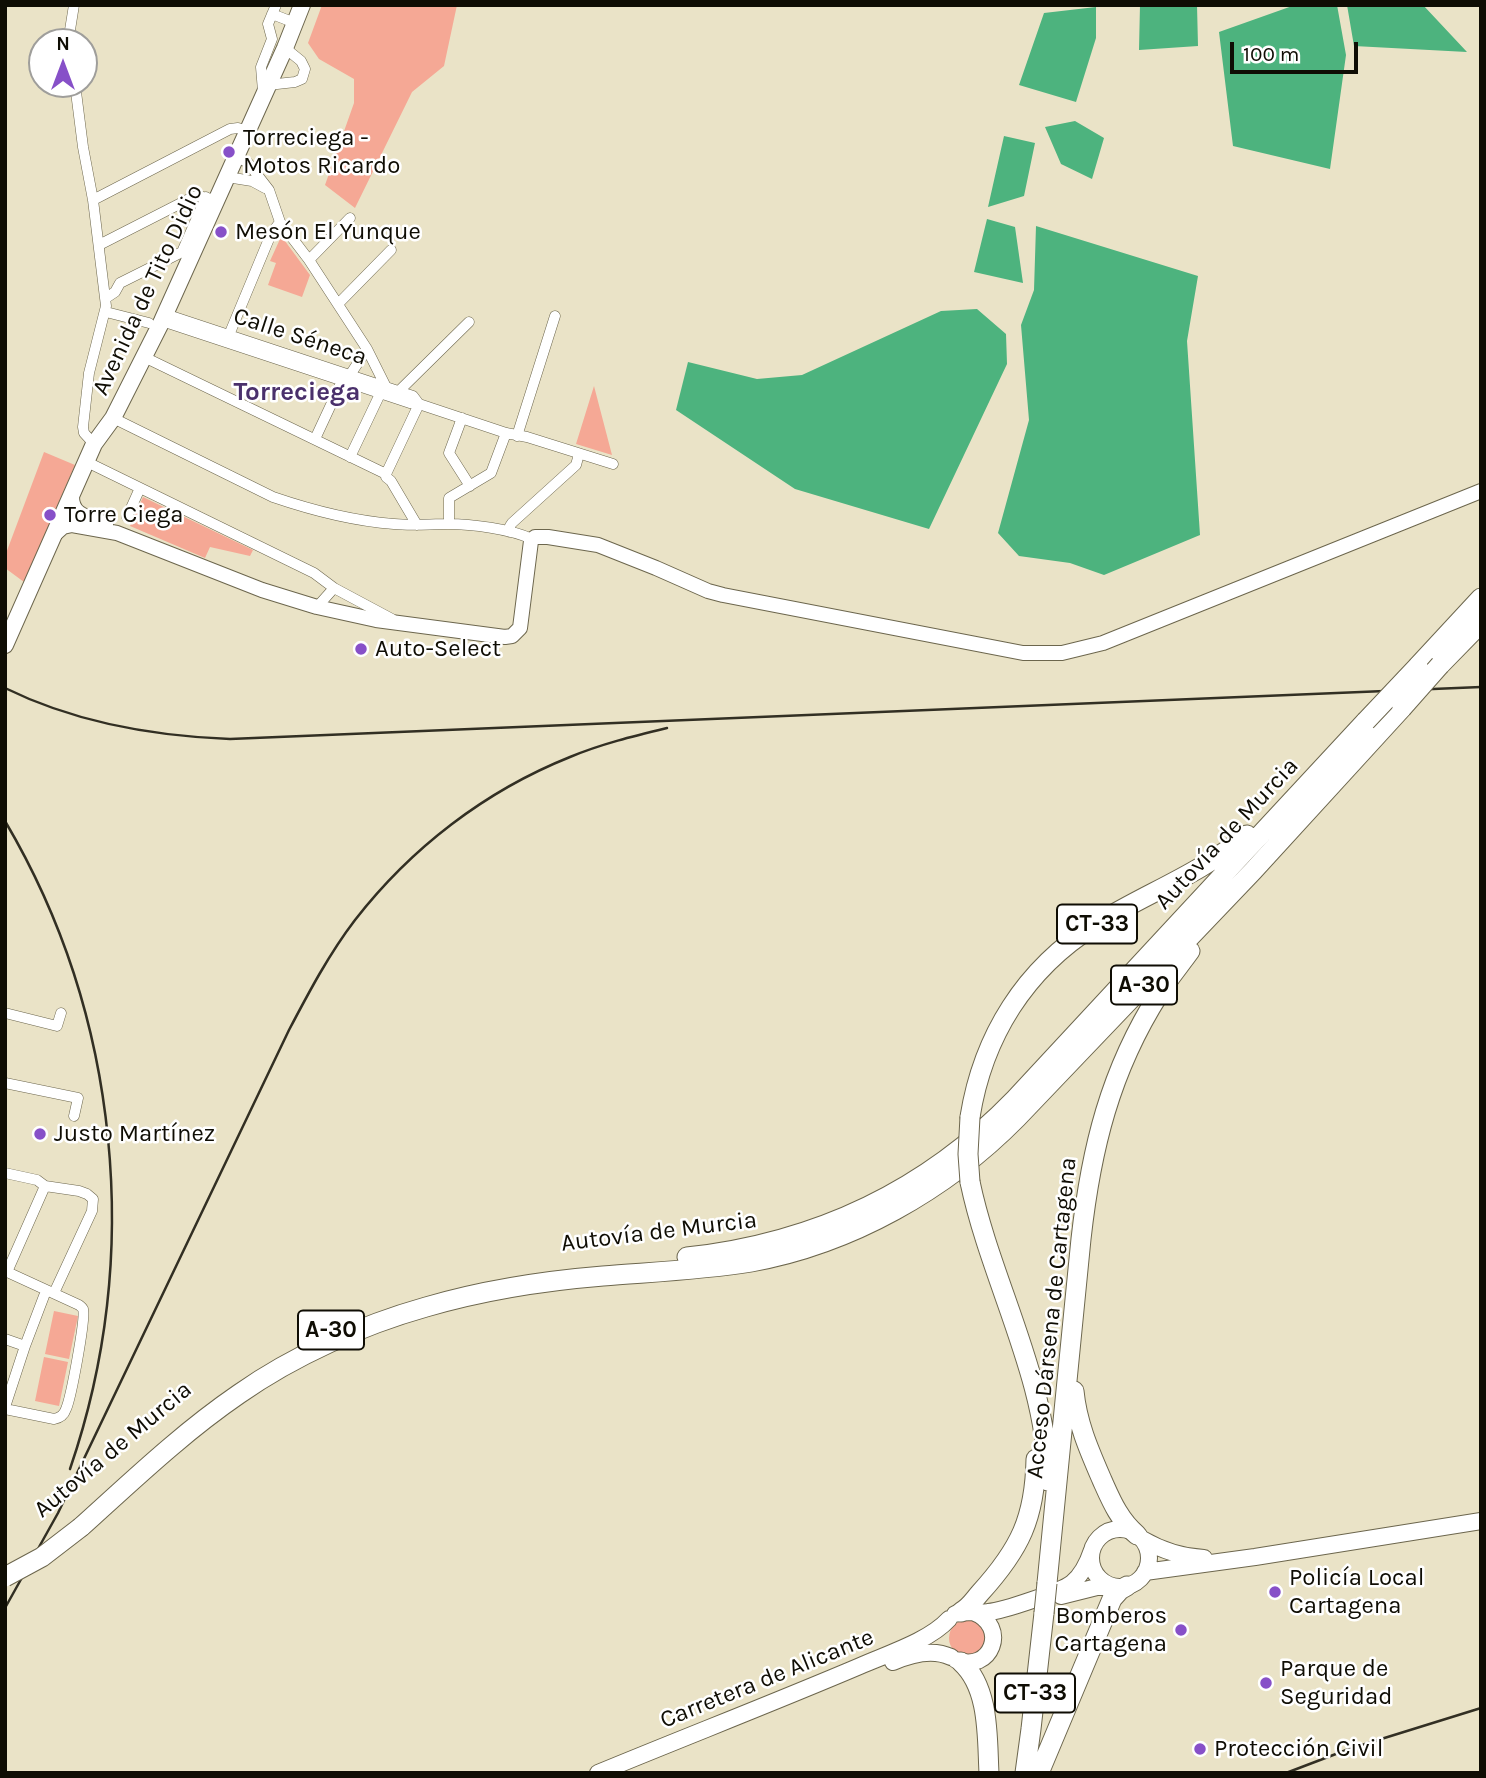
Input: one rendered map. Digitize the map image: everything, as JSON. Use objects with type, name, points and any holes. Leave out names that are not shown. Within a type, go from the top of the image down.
[{"type":"highway","name":"Autovía de Murcia","points":[[5,1577],[31,1564],[71,1535],[154,1461],[230,1400],[261,1379],[331,1343],[413,1311],[472,1294],[644,1267],[796,1236],[857,1212],[928,1173],[1007,1108],[1481,598]]},
{"type":"highway","name":"Autovía de Murcia","points":[[5,1564],[54,1534],[146,1452],[233,1383],[326,1332],[397,1304],[483,1280],[538,1271],[725,1266],[766,1259],[832,1239],[864,1226],[937,1185],[982,1151],[1009,1126],[1254,871],[1481,623]]},
{"type":"highway","name":"Acceso Dársena de Cartagena","points":[[1044,1585],[1048,1472],[1045,1443],[1031,1378],[977,1212],[971,1182],[968,1154],[975,1089],[989,1047],[1004,1017],[1044,965],[1096,925],[1219,856],[1297,795]]},
{"type":"highway","name":"Acceso Dársena de Cartagena","points":[[1025,1773],[1083,1217],[1104,1112],[1134,1038],[1160,992],[1254,871]]},
{"type":"highway","points":[[961,1614],[970,1607],[1014,1551],[1027,1522],[1034,1490],[1035,1440],[1028,1394],[992,1260]]},
{"type":"highway","points":[[1079,1268],[1074,1391],[1079,1423],[1114,1506],[1121,1519],[1139,1537]]},
{"type":"highway","points":[[1039,1773],[1112,1599],[1122,1587]]},
{"type":"highway","name":"Acceso Dársena de Cartagena","points":[[1016,1773],[1041,1613]]},
{"type":"highway","points":[[956,1660],[972,1676],[981,1699],[989,1773]]},
{"type":"main road","name":"Avenida de Tito Didio","points":[[5,645],[54,535],[71,512],[94,444],[113,418],[144,357],[211,199],[227,177],[302,5]]},
{"type":"main road","points":[[71,512],[104,523],[117,533],[262,590],[317,607],[402,624],[512,636],[520,628],[530,544],[535,537],[548,537],[598,545],[723,595],[1023,653],[1062,653],[1103,643],[1481,491]]},
{"type":"main road","points":[[1145,1572],[1481,1521]]},
{"type":"main road","points":[[1122,1587],[1104,1582],[1095,1573],[1091,1562],[1092,1550],[1101,1536],[1112,1531],[1125,1530],[1159,1548],[1182,1556],[1255,1557]]},
{"type":"main road","points":[[993,1643],[990,1625],[982,1616],[961,1614],[943,1628],[941,1637],[943,1648],[956,1660],[981,1660],[989,1651],[993,1643],[996,1633],[1002,1623],[1016,1612],[1088,1589],[1122,1587],[1137,1581],[1149,1563],[1146,1546],[1139,1537]]},
{"type":"main road","name":"Carretera de Alicante","points":[[598,1773],[892,1652],[933,1632],[961,1614],[993,1612],[1067,1586],[1082,1573],[1092,1550]]},
{"type":"main road","name":"Carretera de Alicante","points":[[622,1773],[905,1657],[941,1653],[956,1660]]},
{"type":"street","points":[[70,28],[74,5]]},
{"type":"street","points":[[285,48],[302,61],[305,69],[302,79],[266,91],[261,67],[272,39],[268,24],[274,10],[295,23]]},
{"type":"street","points":[[77,98],[106,298],[106,312],[89,373],[83,427],[86,437],[94,444]]},
{"type":"street","points":[[93,200],[230,129],[248,131]]},
{"type":"street","points":[[236,156],[248,163],[269,190],[280,222],[309,260],[368,349],[383,391],[349,457]]},
{"type":"street","points":[[227,177],[253,181],[269,190]]},
{"type":"street","points":[[99,245],[193,197],[211,199],[182,252],[120,283],[115,292],[106,298]]},
{"type":"street","points":[[309,260],[351,218]]},
{"type":"street","points":[[229,335],[271,234],[280,222]]},
{"type":"street","points":[[338,304],[391,250]]},
{"type":"street","points":[[106,312],[159,320]]},
{"type":"street","points":[[449,524],[449,498],[491,472],[511,435],[555,316]]},
{"type":"street","name":"Calle Séneca","points":[[159,320],[229,335],[410,403],[613,464]]},
{"type":"street","name":"Calle Séneca","points":[[159,320],[346,378]]},
{"type":"street","points":[[399,391],[469,322]]},
{"type":"street","points":[[314,439],[346,378],[368,349]]},
{"type":"street","points":[[144,357],[386,474],[417,526]]},
{"type":"street","name":"Calle Séneca","points":[[383,391],[399,391],[413,396],[419,404]]},
{"type":"street","points":[[386,474],[419,404]]},
{"type":"street","points":[[113,418],[273,497],[297,505],[355,519],[417,526],[449,524],[510,532],[533,539]]},
{"type":"street","points":[[462,418],[449,453],[470,486]]},
{"type":"street","points":[[510,532],[512,523],[576,465],[579,454]]},
{"type":"street","points":[[87,462],[314,572],[334,588],[402,624]]},
{"type":"street","points":[[127,517],[140,488]]},
{"type":"street","points":[[317,607],[334,588]]},
{"type":"street","points":[[5,1013],[57,1026],[61,1013]]},
{"type":"street","points":[[5,1083],[78,1098],[74,1116]]},
{"type":"street","points":[[5,1173],[37,1180],[45,1186],[79,1191],[92,1196],[94,1206],[49,1294],[25,1346],[5,1408],[58,1419],[66,1410],[83,1316],[49,1294],[6,1273],[45,1186]]},
{"type":"street","points":[[5,1339],[25,1346]]},
{"type":"shaded area","points":[[322,5],[457,5],[444,66],[412,92],[355,208],[325,185],[354,103],[354,79],[319,59],[308,43]]},
{"type":"shaded area","points":[[1140,5],[1197,5],[1198,46],[1139,50]]},
{"type":"shaded area","points":[[1295,5],[1337,5],[1346,55],[1330,169],[1233,146],[1219,32]]},
{"type":"shaded area","points":[[1347,5],[1423,5],[1467,52],[1354,46]]},
{"type":"shaded area","points":[[1096,7],[1096,38],[1076,102],[1019,85],[1044,13]]},
{"type":"shaded area","points":[[1075,121],[1104,138],[1092,179],[1061,164],[1045,127]]},
{"type":"shaded area","points":[[1004,136],[1035,143],[1024,196],[988,207]]},
{"type":"shaded area","points":[[987,219],[1015,227],[1023,283],[974,272]]},
{"type":"shaded area","points":[[1036,226],[1198,276],[1187,341],[1200,535],[1104,575],[1070,563],[1019,556],[998,533],[1029,420],[1021,325],[1034,290]]},
{"type":"shaded area","points":[[280,239],[285,241],[310,275],[302,297],[268,285],[276,263],[270,261]]},
{"type":"shaded area","points":[[977,309],[1006,334],[1007,364],[929,529],[795,489],[676,410],[688,362],[757,379],[802,375],[941,311]]},
{"type":"shaded area","points":[[594,386],[612,455],[576,444]]},
{"type":"shaded area","points":[[44,452],[75,465],[24,582],[5,568],[5,556]]},
{"type":"shaded area","points":[[143,497],[253,550],[250,556],[210,547],[205,558],[130,526]]},
{"type":"shaded area","points":[[54,1311],[78,1316],[69,1359],[45,1354]]},
{"type":"shaded area","points":[[44,1357],[68,1362],[59,1406],[35,1401]]},
{"type":"shaded area","points":[[967,1620],[979,1626],[985,1638],[979,1650],[967,1656],[955,1650],[949,1638],[955,1626]]},
{"type":"railway","points":[[5,688],[59,710],[115,726],[172,735],[230,739],[1481,687]]},
{"type":"railway","points":[[5,1608],[58,1513],[289,1030],[328,960],[355,920],[400,869],[425,846],[452,824],[508,787],[570,757],[606,744],[667,728]]},
{"type":"railway","points":[[5,821],[44,896],[74,975],[95,1056],[108,1138],[112,1222],[107,1305],[93,1388],[70,1469]]},
{"type":"railway","points":[[1286,1773],[1349,1749],[1481,1708]]},
{"type":"place","name":"Torreciega - Motos Ricardo","points":[[229,152]]},
{"type":"place","name":"Mesón El Yunque","points":[[221,232]]},
{"type":"place","name":"Torre Ciega","points":[[50,515]]},
{"type":"place","name":"Auto-Select","points":[[361,649]]},
{"type":"place","name":"Justo Martínez","points":[[40,1134]]},
{"type":"place","name":"Policía Local Cartagena","points":[[1275,1592]]},
{"type":"place","name":"Bomberos Cartagena","points":[[1181,1630]]},
{"type":"place","name":"Parque de Seguridad","points":[[1266,1683]]},
{"type":"place","name":"Protección Civil","points":[[1200,1749]]},
{"type":"district","name":"Torreciega","points":[[297,393]]}]
